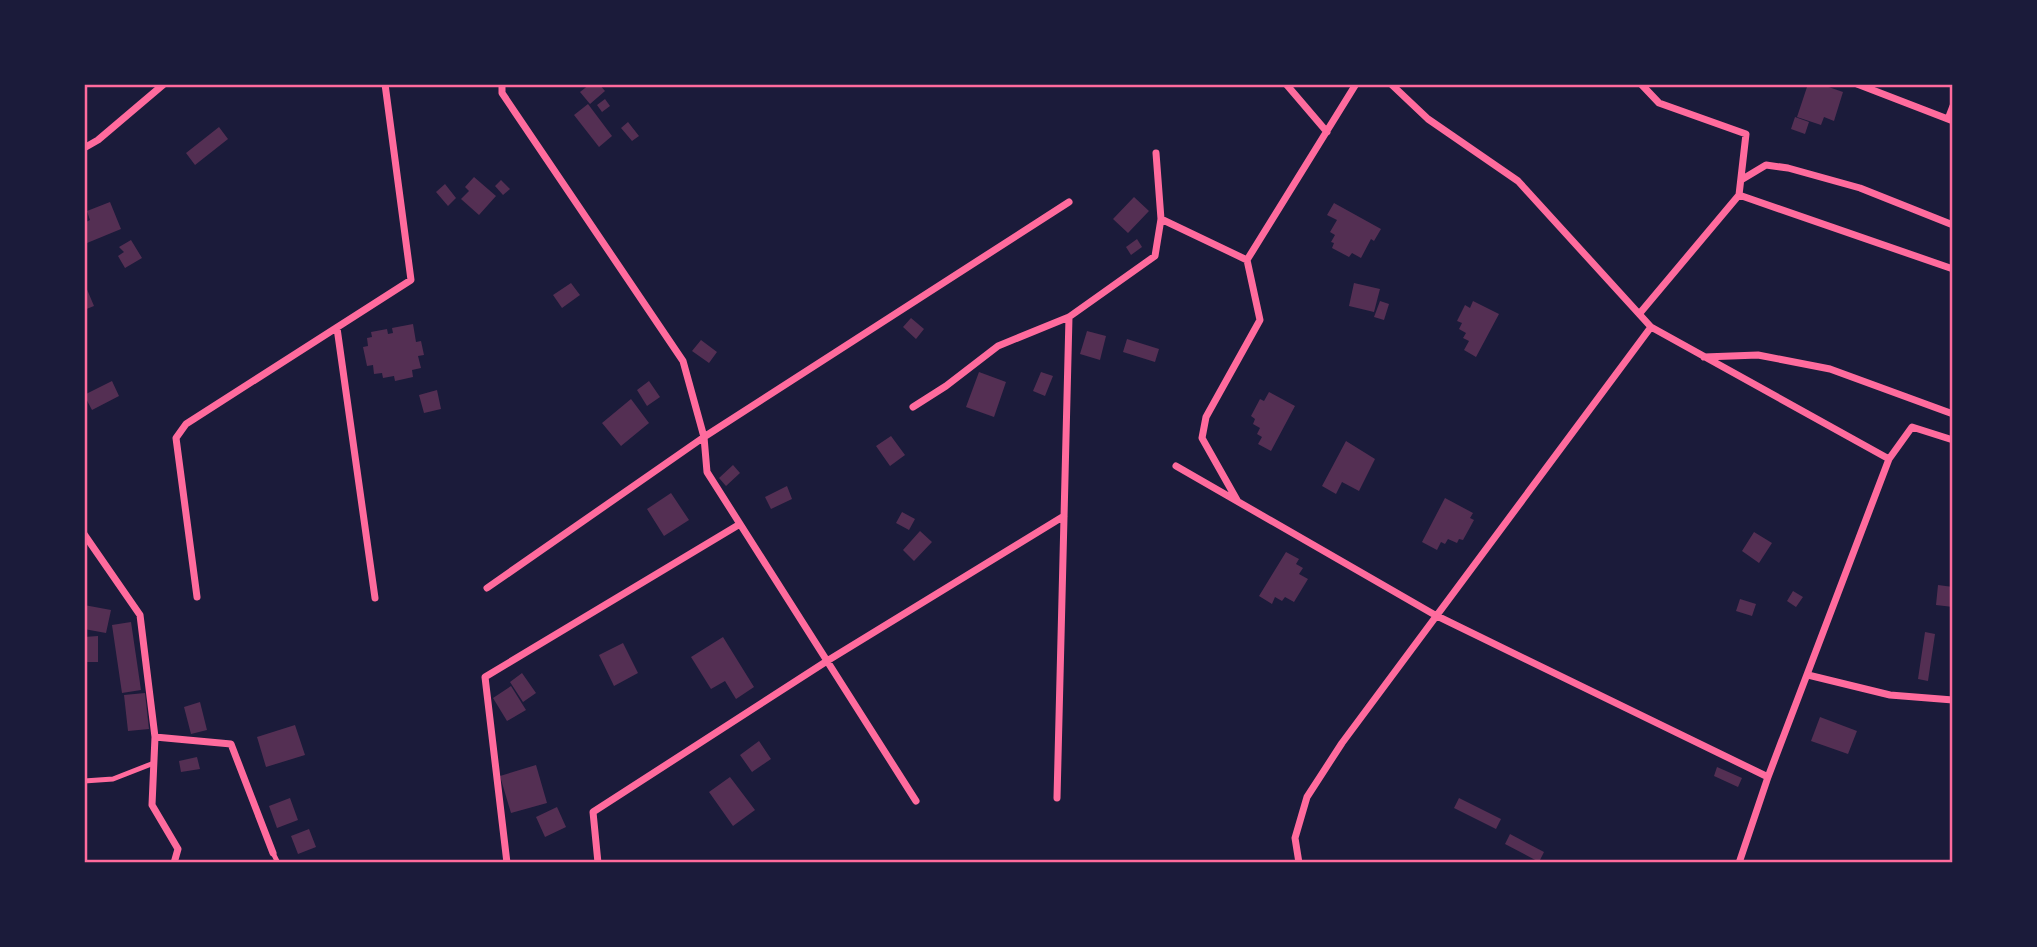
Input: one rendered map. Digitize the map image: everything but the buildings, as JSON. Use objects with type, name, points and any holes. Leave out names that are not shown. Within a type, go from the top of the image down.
[{"type":"street","points":[[84,148],[164,84]]},
{"type":"street","points":[[197,597],[176,438],[186,424],[411,280],[385,84]]},
{"type":"street","points":[[502,84],[502,93],[683,361],[704,437],[707,472],[916,801]]},
{"type":"street","points":[[1286,84],[1326,132]]},
{"type":"street","points":[[1237,501],[1202,438],[1206,417],[1260,320],[1247,260],[1356,84]]},
{"type":"street","points":[[1391,84],[1428,119],[1518,181],[1651,327],[1889,459]]},
{"type":"street","points":[[1640,313],[1740,195],[1746,134],[1659,103],[1641,84]]},
{"type":"street","points":[[1857,84],[1950,120],[1953,106]]},
{"type":"street","points":[[913,407],[946,386],[998,346],[1069,317],[1155,256],[1161,219],[1156,153]]},
{"type":"street","points":[[1741,180],[1766,165],[1788,167],[1860,188],[1953,225]]},
{"type":"street","points":[[1740,195],[1953,269]]},
{"type":"street","points":[[487,588],[704,437],[1069,202]]},
{"type":"street","points":[[1161,219],[1247,260]]},
{"type":"street","points":[[1057,798],[1069,317]]},
{"type":"street","points":[[1299,863],[1295,838],[1307,797],[1342,743],[1651,327]]},
{"type":"street","points":[[337,328],[375,598]]},
{"type":"street","points":[[1704,357],[1758,355],[1830,369],[1953,414]]},
{"type":"street","points":[[1739,863],[1768,777],[1889,459],[1912,427],[1953,440]]},
{"type":"street","points":[[1176,466],[1435,615],[1768,777]]},
{"type":"street","points":[[598,863],[593,813],[827,661],[1064,516]]},
{"type":"street","points":[[507,863],[485,677],[740,524]]},
{"type":"street","points":[[84,534],[140,615],[155,737],[152,805],[178,849],[174,863]]},
{"type":"street","points":[[1808,675],[1891,695],[1953,699]]},
{"type":"street","points":[[155,737],[230,744],[273,853]]},
{"type":"lane","points":[[84,781],[113,779],[154,763]]},
{"type":"lane","points":[[273,853],[278,863]]}]
